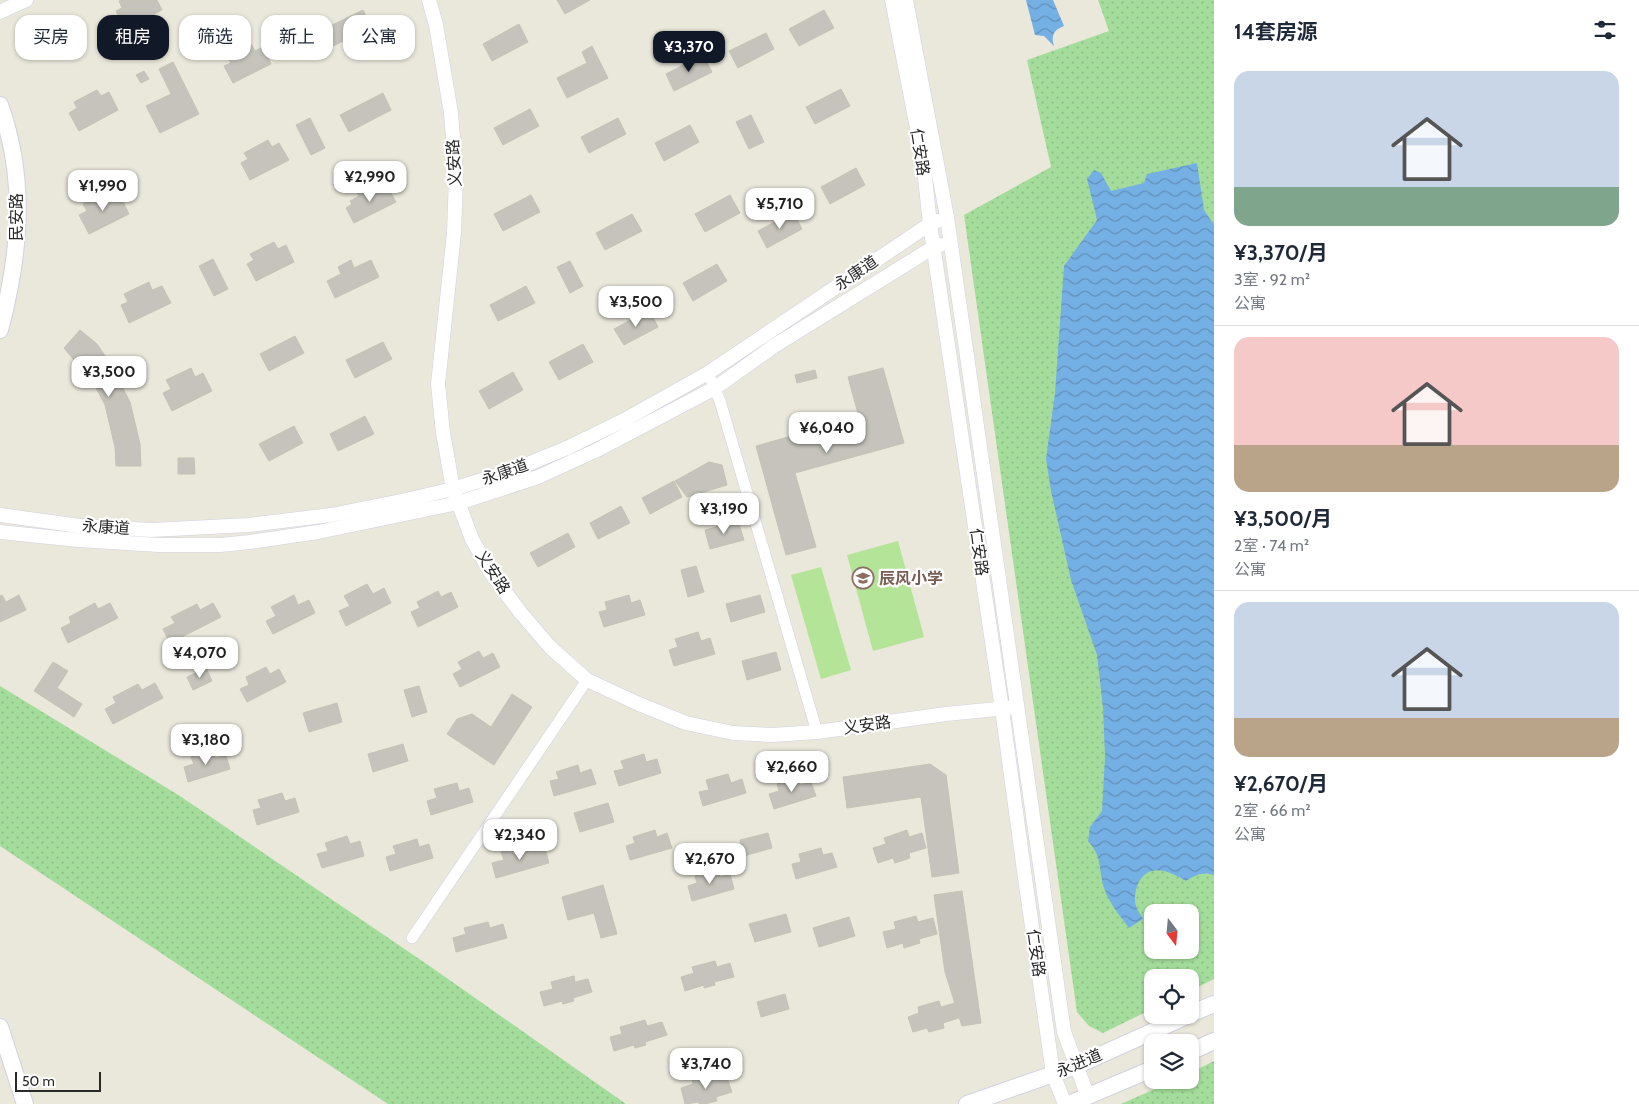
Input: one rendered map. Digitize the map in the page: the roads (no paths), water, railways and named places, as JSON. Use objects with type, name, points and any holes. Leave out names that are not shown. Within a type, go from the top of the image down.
[{"type":"main road","name":"民安路","points":[[0,105],[14,159],[19,210],[16,252],[10,291],[0,330]]},
{"type":"main road","name":"永进道","points":[[1199,1011],[1214,1004]]},
{"type":"main road","name":"永进道","points":[[968,1104],[1076,1066],[1169,1024]]},
{"type":"main road","points":[[0,1027],[25,1104]]},
{"type":"main road","points":[[1199,1048],[1214,1041]]},
{"type":"main road","name":"永进道","points":[[1069,1104],[1144,1072]]},
{"type":"street","points":[[0,12],[26,0]]},
{"type":"street","name":"义安路","points":[[429,0],[436,25],[451,114],[456,176],[454,233],[438,384],[443,433],[453,489],[472,539],[489,570],[520,612],[550,647],[587,680],[638,704],[686,723],[733,732],[772,735],[817,732],[946,714],[1017,707]]},
{"type":"street","name":"仁安路","points":[[892,0],[923,159],[930,224],[1002,709],[1024,878],[1053,1074],[1065,1104]]},
{"type":"street","name":"仁安路","points":[[906,0],[947,217],[1064,1032],[1088,1097]]},
{"type":"street","name":"永康道","points":[[0,515],[80,526],[152,530],[249,525],[331,515],[406,500],[453,489],[511,471],[567,448],[626,419],[708,373],[930,224],[947,217]]},
{"type":"street","name":"永康道","points":[[0,532],[78,540],[159,545],[220,545],[318,532],[458,503],[538,477],[597,450],[714,388],[774,346],[934,247],[950,242]]},
{"type":"street","points":[[708,373],[720,400],[817,732]]},
{"type":"street","points":[[412,938],[587,680]]},
{"type":"water","points":[[1026,0],[1053,0],[1064,26],[1057,29],[1054,34],[1054,46],[1044,36],[1035,35]]},
{"type":"water","points":[[1197,163],[1204,210],[1214,225],[1214,875],[1199,874],[1186,881],[1165,871],[1158,870],[1146,874],[1141,878],[1137,886],[1135,896],[1137,908],[1143,919],[1129,928],[1106,894],[1098,858],[1088,841],[1090,827],[1102,811],[1105,756],[1103,708],[1097,655],[1071,580],[1051,491],[1046,459],[1055,393],[1064,266],[1097,220],[1087,179],[1094,170],[1101,173],[1111,191],[1144,183],[1147,174]]},
{"type":"place","name":"辰风小学","points":[[863,578]]}]
